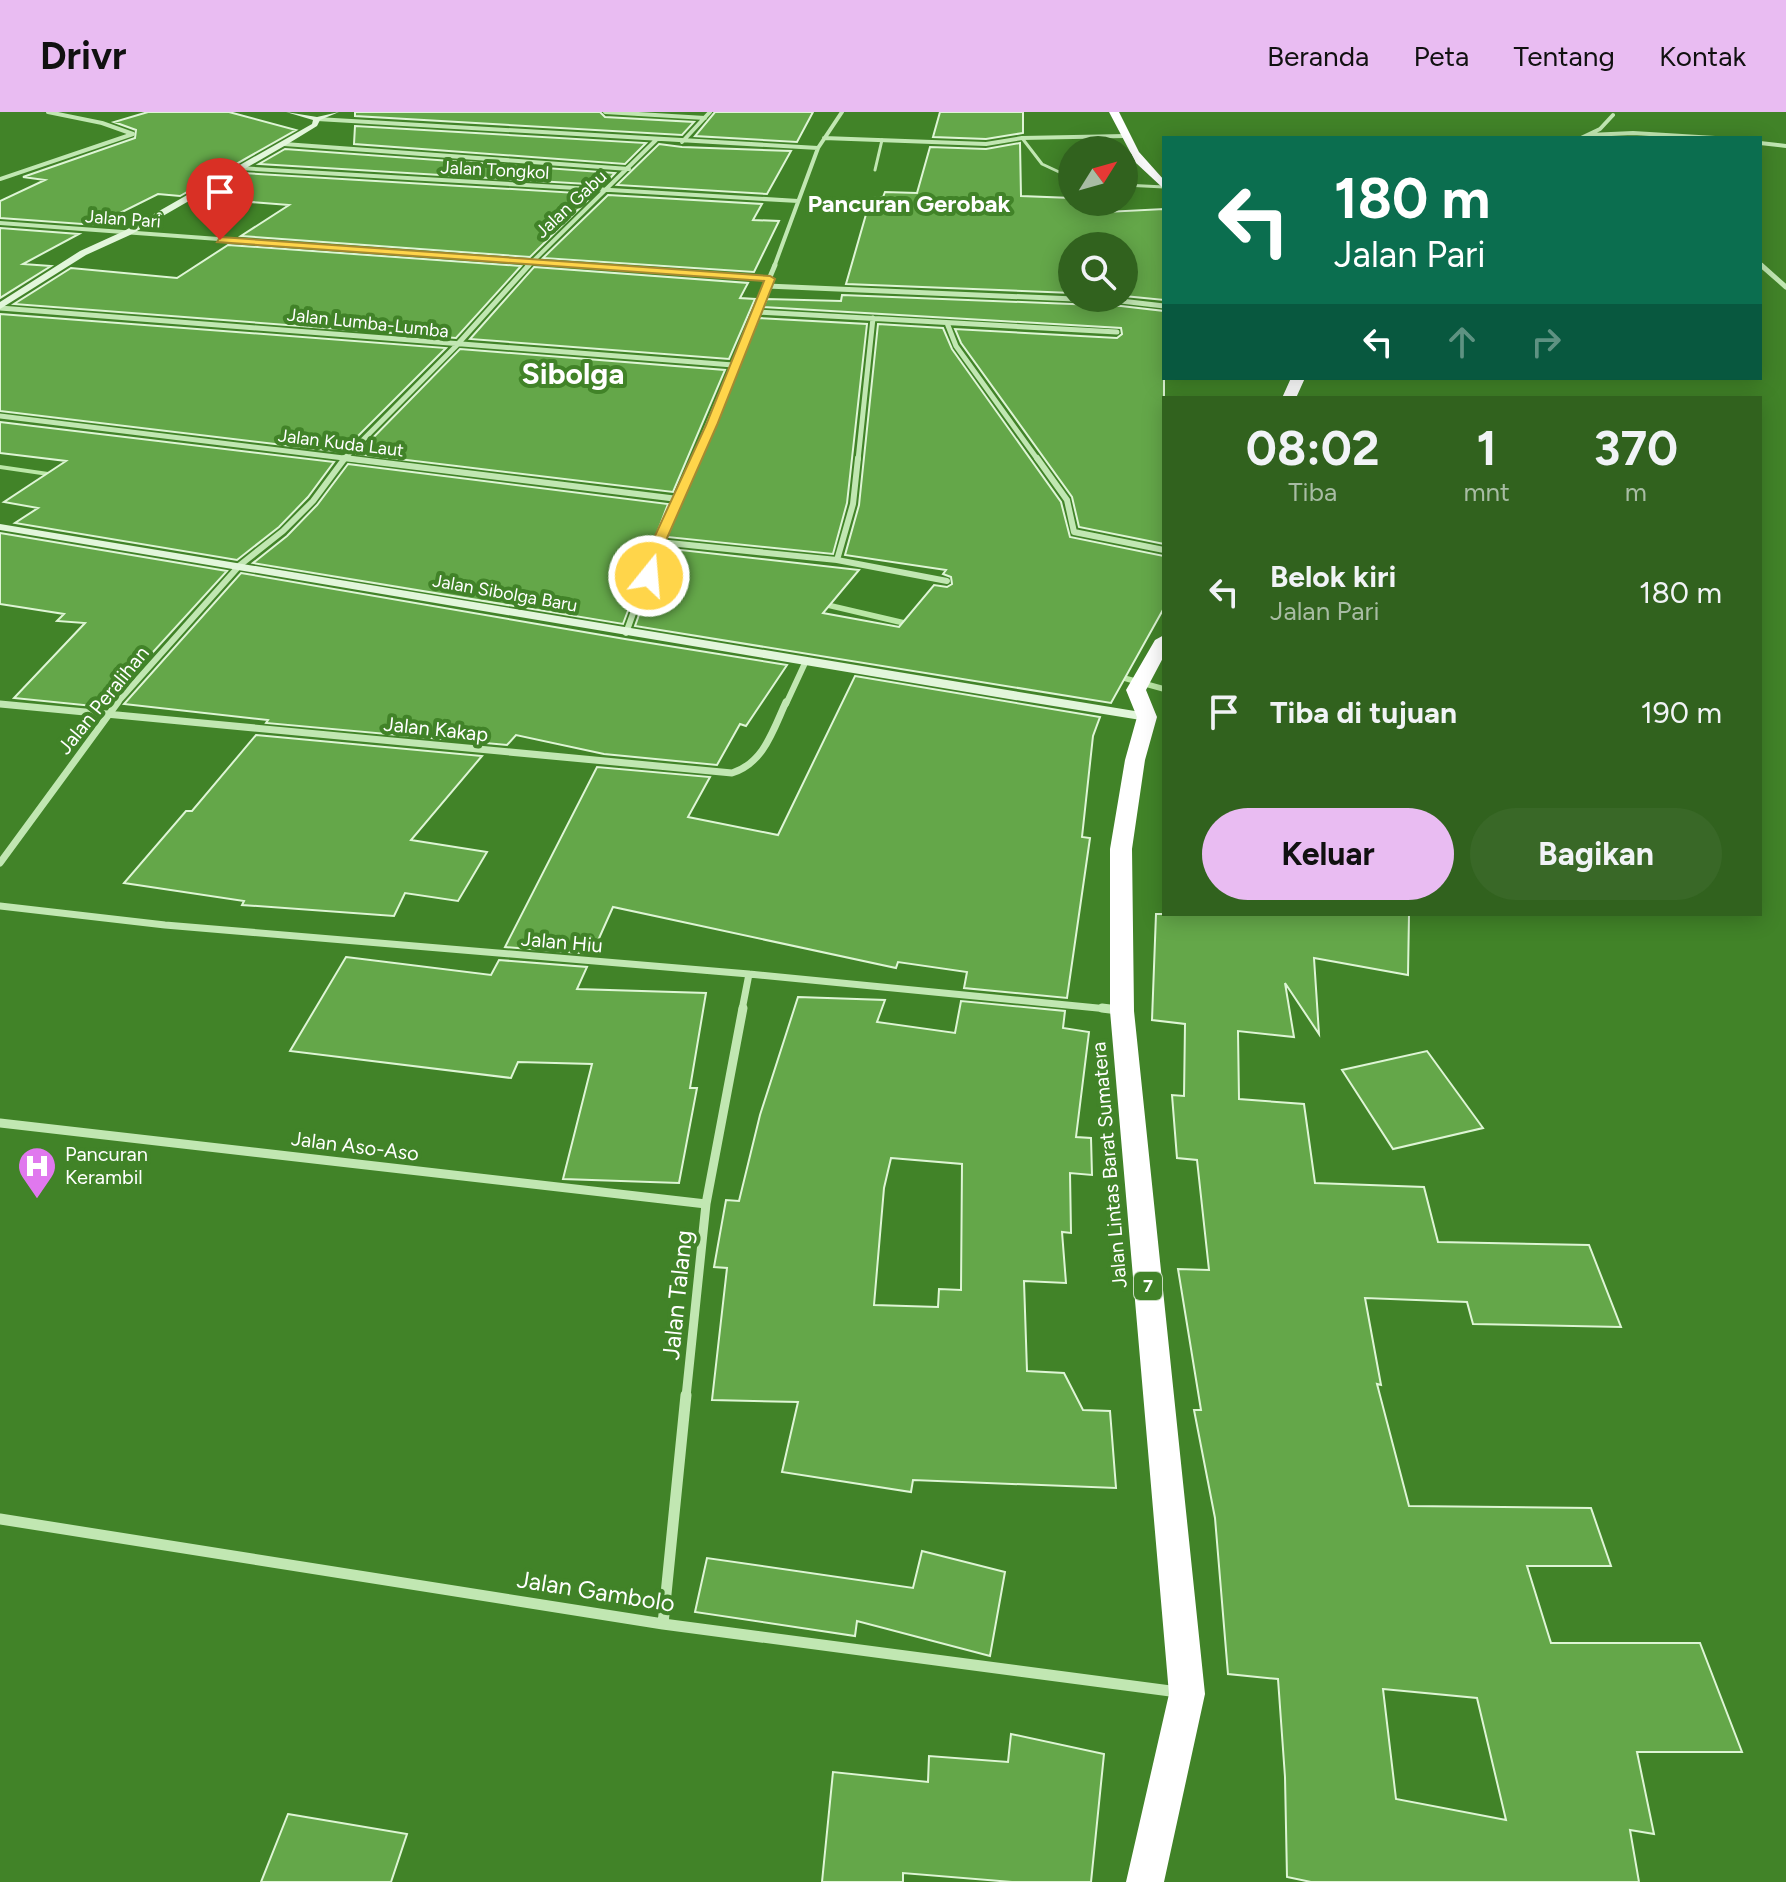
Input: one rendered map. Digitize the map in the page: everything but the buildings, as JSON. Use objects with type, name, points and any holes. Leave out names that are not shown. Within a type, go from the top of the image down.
[{"type":"highway","points":[[1114,112],[1125,136]]},
{"type":"highway","points":[[1138,159],[1143,168],[1162,184]]},
{"type":"highway","points":[[1147,717],[1142,679],[1162,644]]},
{"type":"highway","name":"Jalan Lintas Barat Sumatera","points":[[1145,1882],[1187,1694],[1122,1011],[1121,849],[1135,760],[1147,717]]},
{"type":"street","points":[[0,179],[133,134],[102,123],[48,112]]},
{"type":"street","points":[[289,112],[317,119],[818,148]]},
{"type":"street","points":[[317,119],[336,112]]},
{"type":"street","points":[[605,112],[705,118]]},
{"type":"street","points":[[682,142],[710,112]]},
{"type":"street","points":[[626,633],[659,542],[757,312],[818,148],[842,112]]},
{"type":"street","points":[[1589,135],[1613,115]]},
{"type":"street","points":[[0,307],[83,253],[127,233],[284,144],[315,125],[317,119]]},
{"type":"street","points":[[1589,135],[1633,133],[1682,136]]},
{"type":"street","points":[[824,138],[986,144],[1022,138],[1058,137]]},
{"type":"street","name":"Jalan Gabu","points":[[240,565],[283,531],[313,501],[345,458],[456,346],[530,263],[656,140]]},
{"type":"street","points":[[1762,143],[1786,146]]},
{"type":"street","points":[[284,144],[629,169]]},
{"type":"street","name":"Jalan Tongkol","points":[[239,168],[798,201]]},
{"type":"street","name":"Jalan Pari","points":[[0,223],[770,279]]},
{"type":"street","points":[[1762,266],[1786,287]]},
{"type":"street","points":[[767,286],[1121,301],[1162,306]]},
{"type":"street","name":"Jalan Lumba-Lumba","points":[[0,307],[456,346],[733,365]]},
{"type":"street","points":[[757,312],[1117,332]]},
{"type":"street","points":[[837,560],[853,504],[873,318]]},
{"type":"street","points":[[947,323],[956,346],[1067,500],[1074,532],[1162,550]]},
{"type":"street","name":"Jalan Kuda Laut","points":[[0,416],[678,499]]},
{"type":"street","name":"Jalan Sibolga Baru","points":[[0,527],[240,565],[805,663],[1147,717]]},
{"type":"street","points":[[659,542],[837,560],[947,581]]},
{"type":"street","name":"Jalan Peralihan","points":[[0,863],[107,714],[240,565]]},
{"type":"street","name":"Jalan Kakap","points":[[0,704],[732,773],[745,769],[761,755],[805,663]]},
{"type":"street","name":"Jalan Hiu","points":[[0,906],[165,925],[749,974],[1122,1011]]},
{"type":"street","name":"Jalan Talang","points":[[663,1624],[706,1204],[749,974]]},
{"type":"street","name":"Jalan Aso-Aso","points":[[0,1123],[706,1204]]},
{"type":"street","name":"Jalan Gambolo","points":[[0,1519],[663,1624],[1187,1694]]},
{"type":"lane","points":[[1022,138],[1028,153],[1058,174]]},
{"type":"lane","points":[[875,170],[882,140]]},
{"type":"lane","points":[[1138,185],[1162,186]]},
{"type":"waterway","points":[[0,467],[62,476]]},
{"type":"waterway","points":[[814,602],[917,626]]},
{"type":"waterway","points":[[1109,674],[1162,688]]},
{"type":"place","name":"Pancuran Kerambil","points":[[37,1200]]},
{"type":"district","name":"Pancuran Gerobak","points":[[909,203]]},
{"type":"district","name":"Sibolga","points":[[573,373]]},
{"type":"route","points":[[220,240],[770,279],[711,425],[660,538],[649,576]]}]
